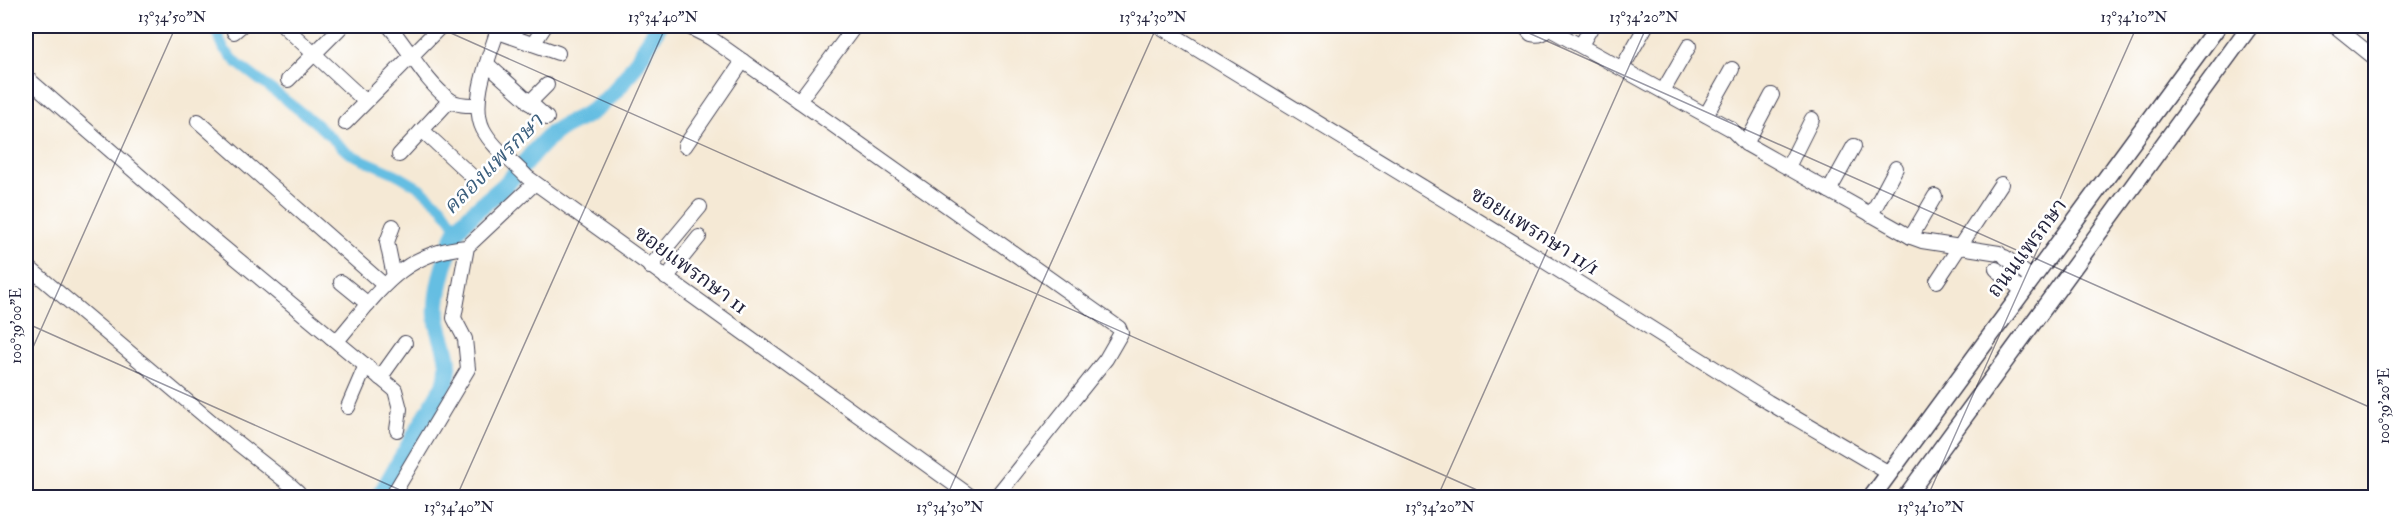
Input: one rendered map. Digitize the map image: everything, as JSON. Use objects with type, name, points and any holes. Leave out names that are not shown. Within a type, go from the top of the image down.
[{"type":"main road","name":"ถนนแพรกษา","points":[[1871,498],[2218,26]]},
{"type":"main road","points":[[1905,498],[2250,26]]},
{"type":"main road","points":[[2156,110],[2178,125]]},
{"type":"street","points":[[284,26],[365,101]]},
{"type":"street","points":[[288,80],[342,26]]},
{"type":"street","points":[[389,26],[425,74],[450,100],[458,104],[478,105]]},
{"type":"street","points":[[345,123],[441,26]]},
{"type":"street","points":[[533,44],[545,26]]},
{"type":"street","points":[[687,26],[707,32],[743,61],[1119,328],[1121,333],[1114,346],[1086,386],[995,498]]},
{"type":"street","points":[[799,101],[855,26]]},
{"type":"street","name":"ซอยแพรกษา 11/1","points":[[1159,26],[1526,250],[1768,402],[1889,473]]},
{"type":"street","points":[[1524,26],[1531,34],[1537,35],[1548,27],[1731,129],[1746,144],[1911,237],[1961,247],[1995,259],[2028,285]]},
{"type":"street","points":[[1581,45],[1592,26]]},
{"type":"street","points":[[1622,68],[1646,26]]},
{"type":"street","points":[[2336,26],[2376,59]]},
{"type":"street","points":[[498,29],[558,52]]},
{"type":"street","name":"ซอยแพรกษา 11","points":[[498,29],[487,64],[478,105],[478,119],[483,131],[531,180],[973,498]]},
{"type":"street","points":[[1663,91],[1689,46]]},
{"type":"street","points":[[685,147],[743,61]]},
{"type":"street","points":[[487,64],[547,118]]},
{"type":"street","points":[[1706,115],[1732,69]]},
{"type":"street","points":[[26,77],[194,224],[398,394],[400,409],[397,430]]},
{"type":"street","points":[[529,103],[547,85]]},
{"type":"street","points":[[1746,144],[1772,95]]},
{"type":"street","points":[[399,155],[450,100]]},
{"type":"street","points":[[1788,167],[1812,119]]},
{"type":"street","points":[[198,122],[389,280]]},
{"type":"street","points":[[422,130],[475,179]]},
{"type":"street","points":[[1829,191],[1854,146]]},
{"type":"street","points":[[1871,215],[1896,168]]},
{"type":"street","points":[[331,337],[338,339],[389,280],[408,265],[462,247],[531,180]]},
{"type":"street","points":[[1937,281],[2001,184]]},
{"type":"street","points":[[1911,237],[1935,196]]},
{"type":"street","points":[[650,267],[700,207]]},
{"type":"street","points":[[389,280],[387,242],[393,226]]},
{"type":"street","points":[[666,278],[699,237]]},
{"type":"street","points":[[391,498],[468,369],[465,339],[454,318],[462,247]]},
{"type":"street","points":[[26,265],[53,290],[276,473],[298,492],[300,498]]},
{"type":"street","points":[[341,282],[368,304]]},
{"type":"street","points":[[380,378],[405,344]]},
{"type":"street","points":[[348,407],[366,365]]},
{"type":"street","points":[[276,473],[288,476],[313,498]]},
{"type":"waterway","points":[[214,26],[224,49],[238,64],[313,121],[348,153],[396,174],[420,188],[442,207],[457,229]]},
{"type":"waterway","name":"คลองแพรกษา","points":[[379,498],[446,382],[448,364],[437,307],[442,273],[456,232],[470,216],[509,181],[552,134],[588,114],[610,96],[636,63],[658,26]]}]
